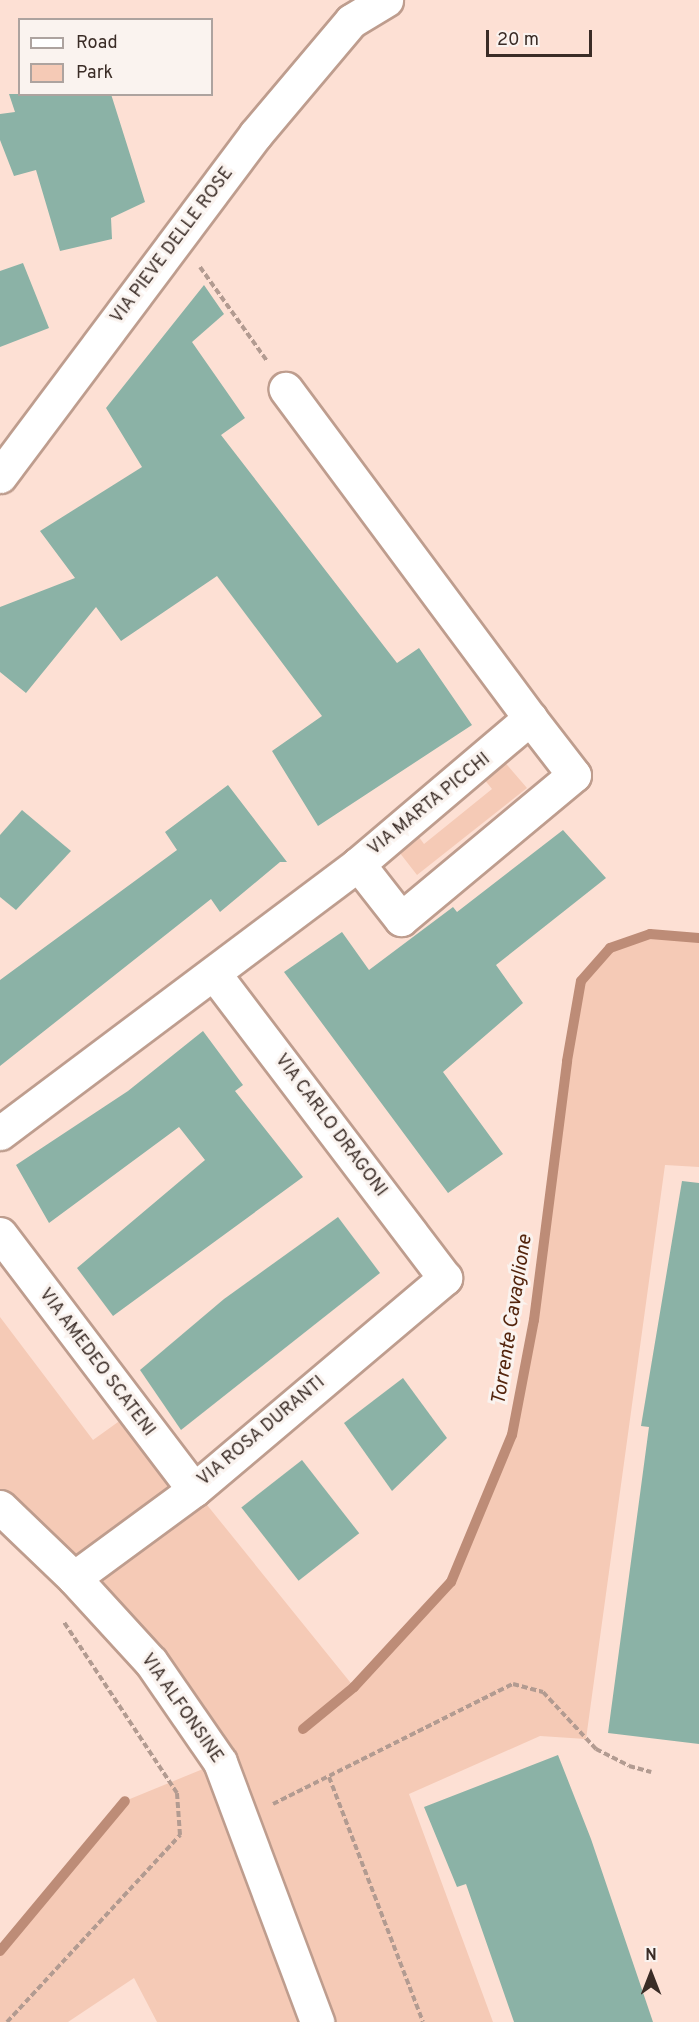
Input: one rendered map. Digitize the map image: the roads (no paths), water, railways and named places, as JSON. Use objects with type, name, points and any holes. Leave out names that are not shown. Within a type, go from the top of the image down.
[{"type":"street","name":"VIA PIEVE DELLE ROSE","points":[[0,476],[180,240],[255,135],[358,10],[386,0]]},
{"type":"street","points":[[286,389],[574,775],[401,919],[358,864]]},
{"type":"street","name":"VIA MARTA PICCHI","points":[[0,1133],[358,864],[530,718]]},
{"type":"street","name":"VIA CARLO DRAGONI","points":[[214,974],[445,1278]]},
{"type":"street","name":"VIA AMEDEO SCATENI","points":[[0,1234],[194,1490]]},
{"type":"street","name":"VIA ROSA DURANTI","points":[[74,1578],[194,1490],[445,1278]]},
{"type":"street","name":"VIA ALFONSINE","points":[[0,1508],[74,1578],[151,1662],[220,1762],[317,2022]]},
{"type":"waterway","name":"Torrente Cavaglione","points":[[303,1729],[354,1687],[451,1582],[512,1435],[534,1320],[567,1061],[581,981],[610,948],[650,934],[699,938]]},
{"type":"waterway","name":"Torrente Cavaglione","points":[[0,1951],[125,1801]]}]
